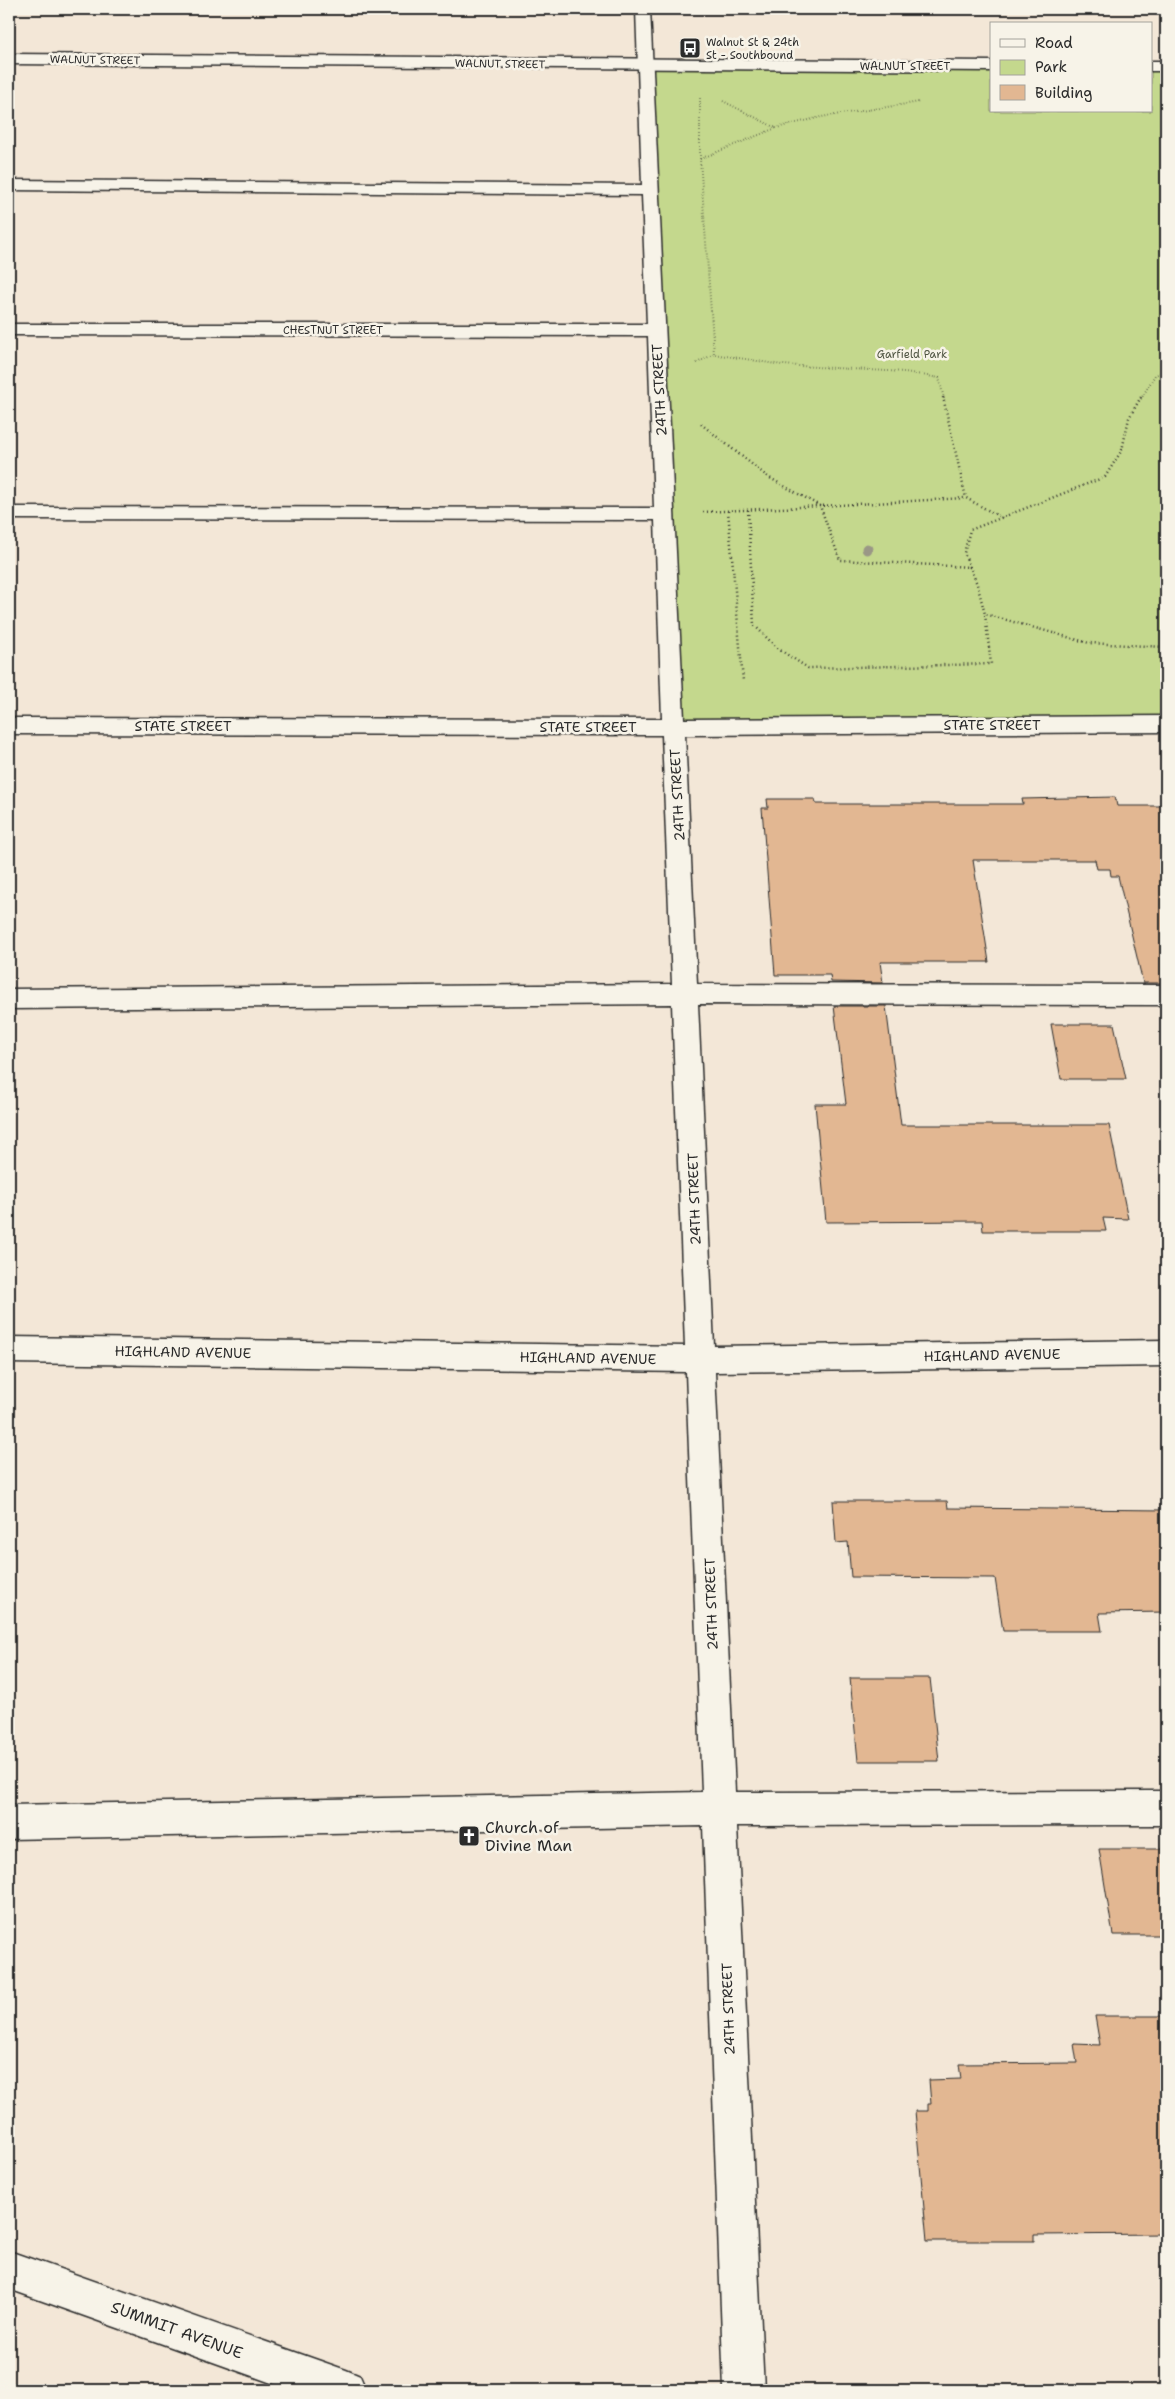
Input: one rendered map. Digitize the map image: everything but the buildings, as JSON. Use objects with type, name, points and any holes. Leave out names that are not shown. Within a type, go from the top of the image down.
[{"type":"street","name":"24TH STREET","points":[[643,9],[744,2390]]},
{"type":"street","name":"WALNUT STREET","points":[[9,59],[990,66]]},
{"type":"street","points":[[1152,66],[1166,66]]},
{"type":"street","points":[[9,186],[651,190]]},
{"type":"street","name":"CHESTNUT STREET","points":[[9,330],[657,330]]},
{"type":"street","points":[[9,513],[665,514]]},
{"type":"street","name":"STATE STREET","points":[[9,726],[674,727],[1166,724]]},
{"type":"street","points":[[9,999],[685,994],[1166,995]]},
{"type":"street","name":"HIGHLAND AVENUE","points":[[9,1350],[701,1359],[1166,1353]]},
{"type":"street","points":[[9,1822],[720,1809],[1166,1808]]},
{"type":"street","name":"SUMMIT AVENUE","points":[[9,2270],[346,2390]]},
{"type":"path","points":[[716,97],[776,128]]},
{"type":"path","points":[[700,98],[700,159],[714,354]]},
{"type":"path","points":[[700,159],[776,128],[821,117],[921,102]]},
{"type":"path","points":[[697,363],[714,354],[782,365],[905,372],[939,378],[966,498]]},
{"type":"path","points":[[748,510],[754,625],[777,648],[808,668],[991,664],[985,614],[977,584],[964,552],[970,530],[1105,477],[1122,450],[1129,418],[1155,375],[1166,371]]},
{"type":"path","points":[[699,423],[768,477],[820,506],[840,560],[970,567]]},
{"type":"path","points":[[665,514],[966,498],[1002,518]]},
{"type":"path","points":[[728,511],[743,681]]},
{"type":"path","points":[[985,614],[1089,643],[1166,647]]},
{"type":"green space","name":"Garfield Park","points":[[646,65],[990,66],[990,112],[1152,112],[1152,66],[1166,66],[1166,724],[674,727]]},
{"type":"place","name":"Walnut St & 24th St - Southbound","points":[[690,48]]},
{"type":"place","name":"Church of Divine Man","points":[[469,1836]]}]
